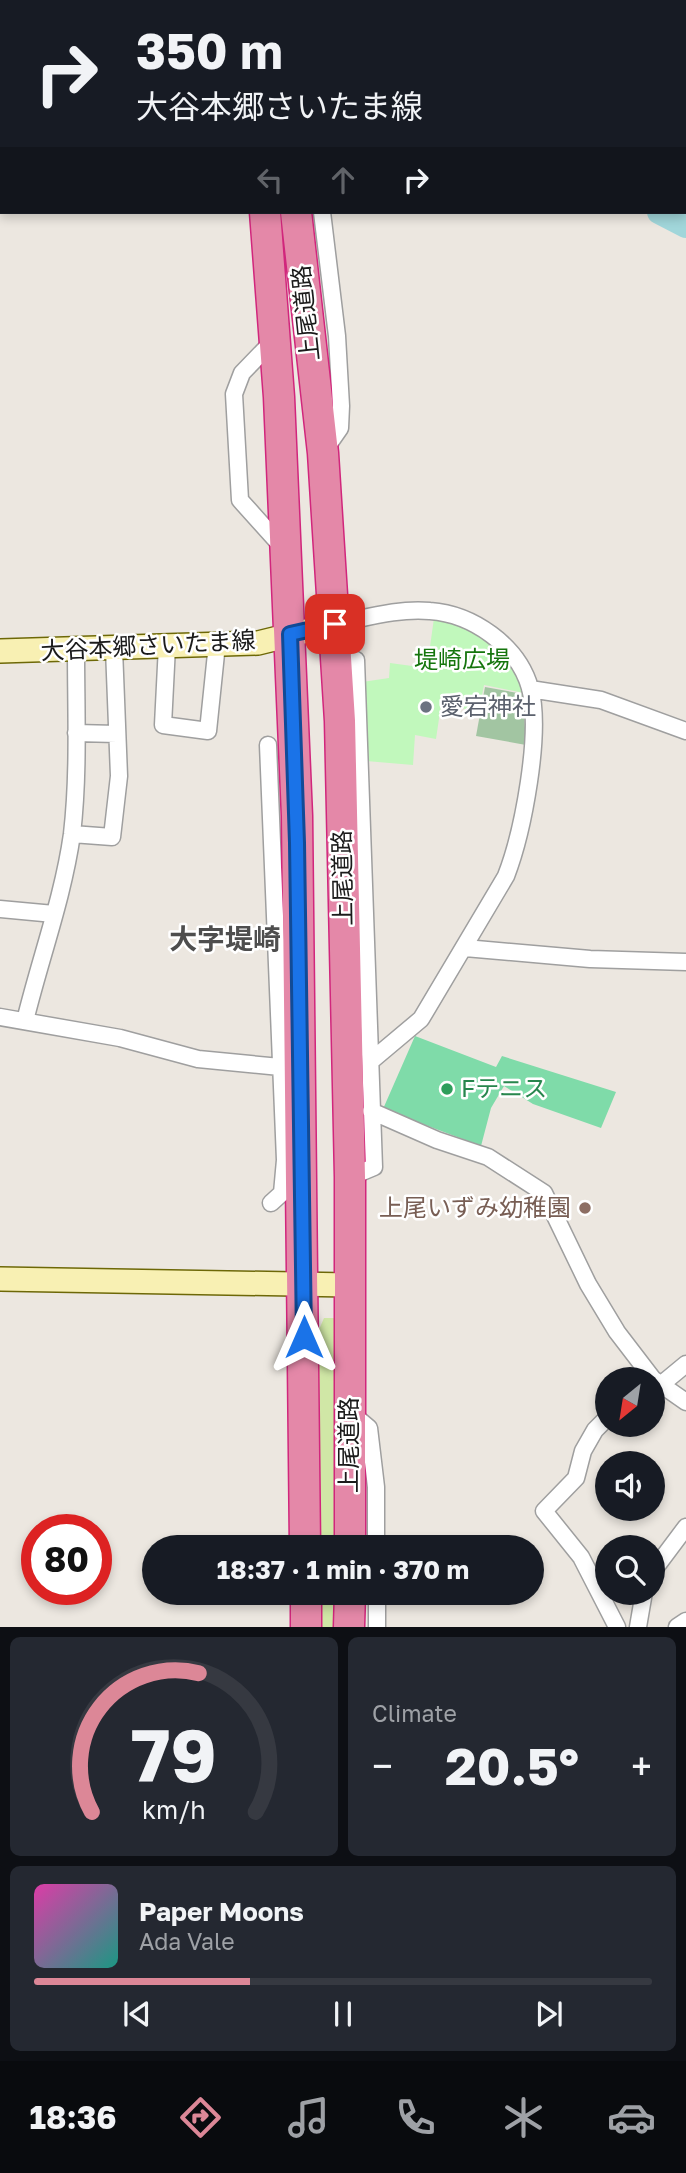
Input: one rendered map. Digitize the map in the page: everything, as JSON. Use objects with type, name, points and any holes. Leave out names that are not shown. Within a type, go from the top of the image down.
[{"type":"highway","name":"上尾道路","points":[[265,214],[275,339],[297,816],[294,1160],[303,1284],[305,1535]]},
{"type":"highway","name":"上尾道路","points":[[296,214],[323,453],[328,564],[350,724],[349,1535]]},
{"type":"highway","points":[[306,1605],[306,1627]]},
{"type":"highway","points":[[349,1605],[349,1627]]},
{"type":"street","points":[[322,214],[337,336],[341,406],[340,428],[323,453]]},
{"type":"street","points":[[275,339],[242,373],[234,394],[240,500],[284,549]]},
{"type":"street","points":[[335,624],[408,611],[431,611],[471,621],[509,650],[530,689],[533,755],[513,856],[465,948],[421,1019],[372,1061]]},
{"type":"street","name":"大谷本郷さいたま線","points":[[0,651],[76,651],[258,643],[335,624]]},
{"type":"street","points":[[167,646],[163,725],[208,732],[216,645]]},
{"type":"street","points":[[72,834],[111,837],[119,776],[114,649]]},
{"type":"street","points":[[25,1021],[38,969],[51,935],[72,834],[76,651]]},
{"type":"street","points":[[350,1177],[374,1167],[372,1061],[350,724],[356,660]]},
{"type":"street","points":[[530,689],[601,700],[686,730]]},
{"type":"street","points":[[76,733],[117,734]]},
{"type":"street","points":[[268,744],[280,1067],[294,1160],[282,1193],[271,1203]]},
{"type":"street","points":[[271,832],[297,816]]},
{"type":"street","points":[[0,909],[54,914]]},
{"type":"street","points":[[465,948],[590,959],[686,962]]},
{"type":"street","points":[[0,1017],[120,1038],[198,1059],[280,1067]]},
{"type":"street","points":[[372,1111],[437,1140],[488,1157],[544,1193],[588,1284],[617,1332],[645,1367]]},
{"type":"street","points":[[0,1279],[349,1285]]},
{"type":"street","points":[[665,1375],[686,1364]]},
{"type":"street","points":[[665,1387],[686,1402]]},
{"type":"street","points":[[349,1412],[369,1428],[376,1487],[376,1535]]},
{"type":"street","points":[[595,1430],[583,1451],[576,1478],[544,1511],[581,1557],[617,1627]]},
{"type":"street","points":[[665,1557],[684,1536]]},
{"type":"street","points":[[377,1605],[377,1627]]},
{"type":"street","points":[[638,1627],[642,1605]]},
{"type":"street","points":[[677,1627],[686,1621]]},
{"type":"green space","name":"堤崎広場","points":[[434,618],[468,628],[491,641],[508,661],[524,693],[484,685],[479,711],[441,705],[436,739],[415,735],[413,765],[366,761],[362,682],[389,678],[390,663],[427,668]]},
{"type":"green space","points":[[485,687],[523,694],[526,745],[476,736]]},
{"type":"green space","name":"Fテニス","points":[[415,1036],[496,1067],[502,1056],[616,1092],[601,1128],[533,1104],[504,1086],[491,1108],[481,1146],[383,1109]]},
{"type":"green space","points":[[324,1318],[337,1318],[341,1535],[312,1535],[318,1332]]},
{"type":"green space","points":[[313,1605],[341,1605],[341,1627],[313,1627]]},
{"type":"waterway","points":[[663,214],[686,226]]},
{"type":"place","name":"愛宕神社","points":[[426,707]]},
{"type":"place","name":"Fテニス","points":[[447,1089]]},
{"type":"place","name":"上尾いずみ幼稚園","points":[[585,1208]]},
{"type":"district","name":"大字堤崎","points":[[225,939]]},
{"type":"route","points":[[304,1337],[297,843],[290,634],[335,624]]}]
